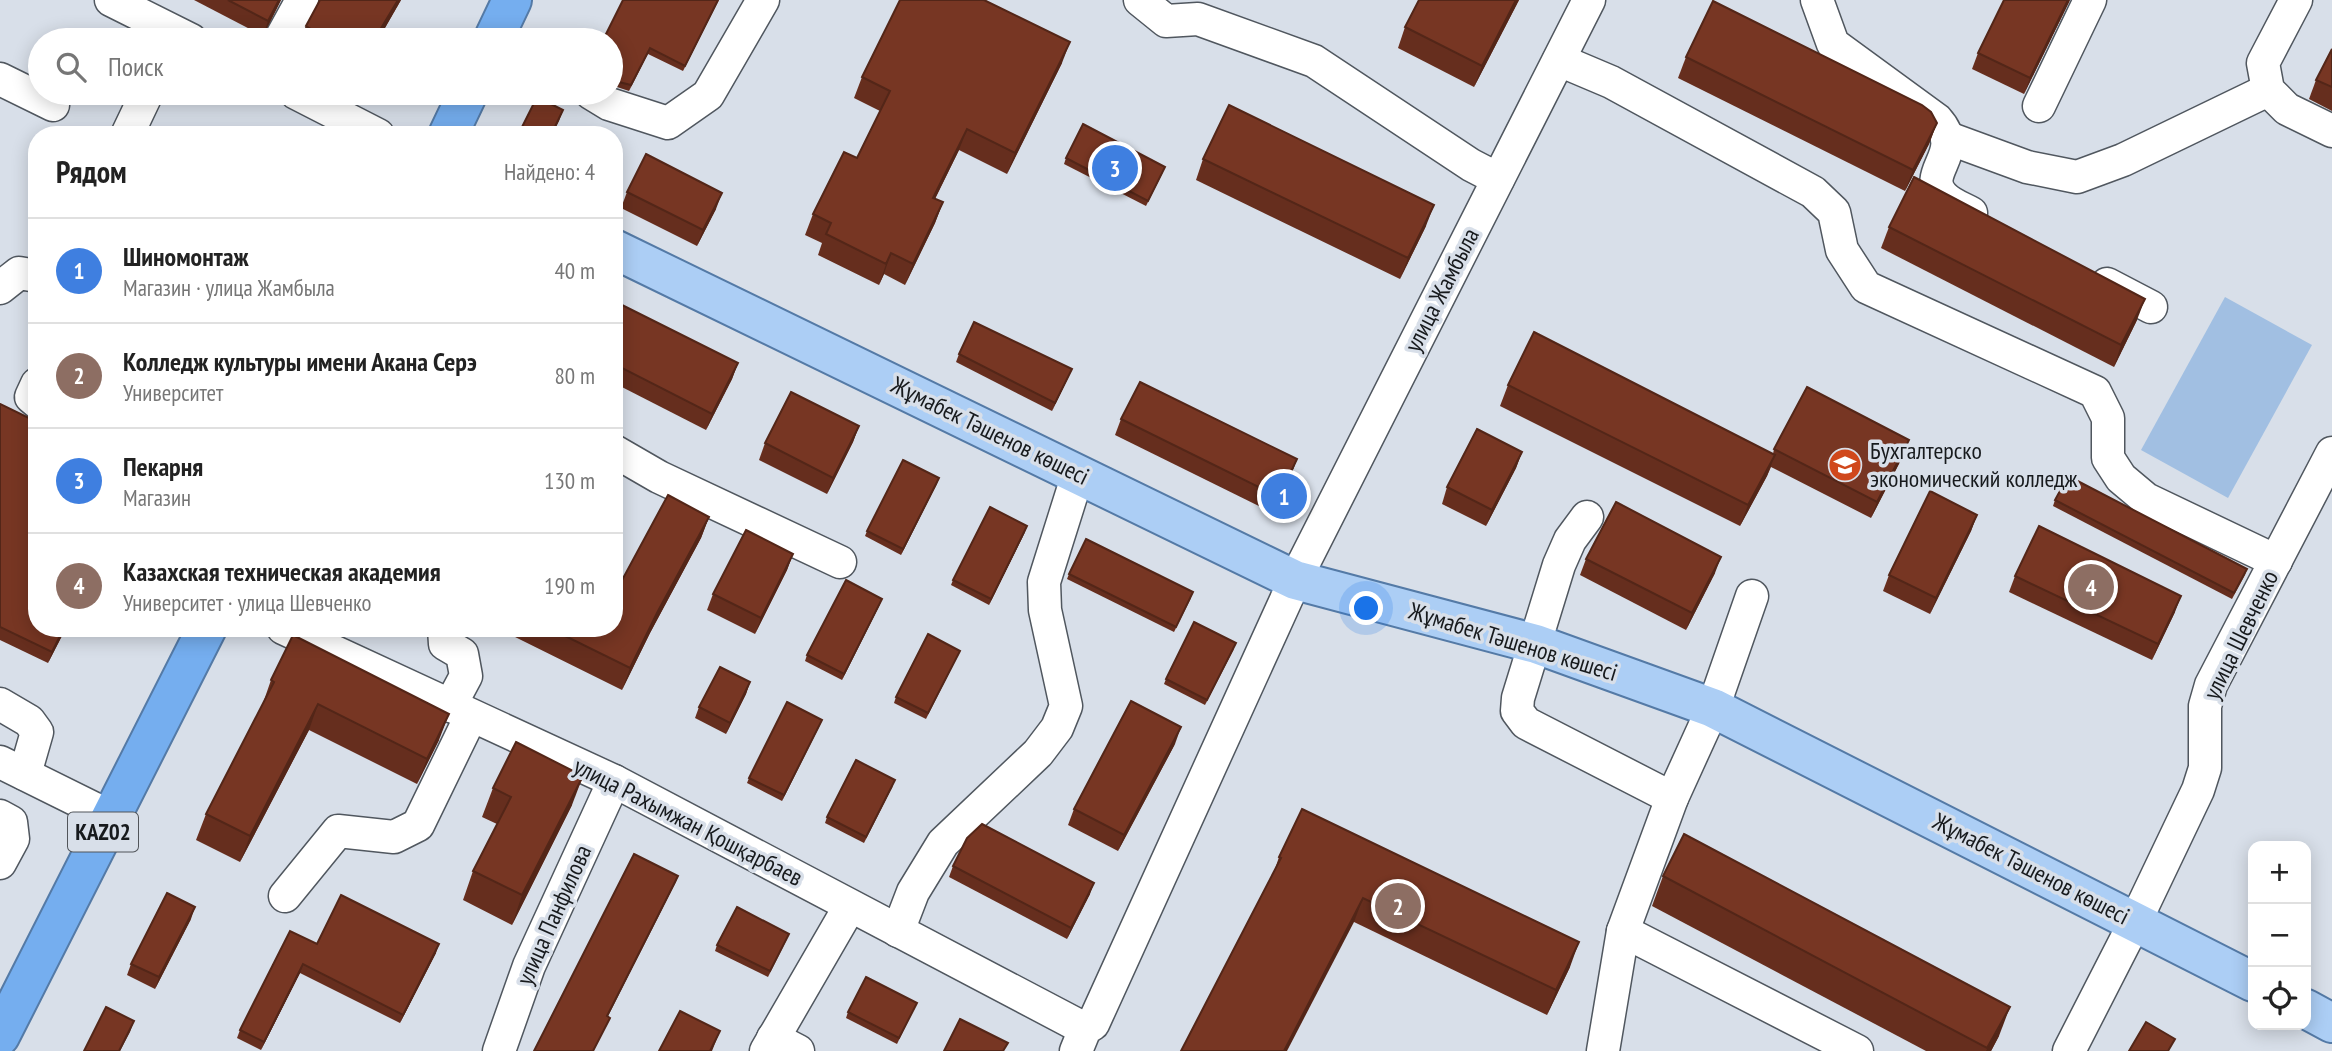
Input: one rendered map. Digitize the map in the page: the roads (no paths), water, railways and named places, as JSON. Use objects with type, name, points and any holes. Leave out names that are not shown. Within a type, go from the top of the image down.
[{"type":"highway","points":[[502,28],[512,0]]},
{"type":"highway","points":[[452,126],[462,105]]},
{"type":"highway","name":"KАZ02","points":[[0,1011],[189,637]]},
{"type":"highway","name":"KАZ02","points":[[0,1036],[201,637]]},
{"type":"main road","name":"Жұмабек Тәшенов көшесі","points":[[623,253],[1296,580],[1536,644],[1713,708],[2248,979]]},
{"type":"main road","points":[[2311,1012],[2332,1023]]},
{"type":"street","points":[[111,0],[161,28]]},
{"type":"street","points":[[287,28],[302,0]]},
{"type":"street","points":[[612,105],[668,123],[708,95],[763,0]]},
{"type":"street","points":[[1140,0],[1167,21],[1198,19],[1314,61],[1471,165],[1498,179]]},
{"type":"street","name":"улица Жамбыла","points":[[1080,1040],[1093,1024],[1296,580],[1589,0]]},
{"type":"street","points":[[1817,0],[1833,44],[1937,120],[1945,129],[1948,150],[1938,170],[1938,190],[1944,198],[1990,223]]},
{"type":"street","points":[[2039,106],[2091,0]]},
{"type":"street","points":[[2296,0],[2263,63],[2268,90],[2287,110],[2332,131]]},
{"type":"street","points":[[1559,60],[1611,82],[1813,192],[1834,212],[1842,250],[1866,288],[2095,392],[2108,418],[2108,458],[2120,478],[2146,499],[2276,561]]},
{"type":"street","points":[[0,79],[28,93]]},
{"type":"street","points":[[1948,138],[2027,167],[2077,177],[2123,160],[2268,90]]},
{"type":"street","points":[[131,126],[141,105]]},
{"type":"street","points":[[319,105],[360,126]]},
{"type":"street","points":[[2077,268],[2151,307]]},
{"type":"street","points":[[0,288],[19,273],[28,274]]},
{"type":"street","name":"улица Шевченко","points":[[2069,1051],[2135,922],[2202,779],[2205,768],[2205,706],[2211,685],[2332,453]]},
{"type":"street","points":[[623,456],[659,477],[840,562]]},
{"type":"street","points":[[898,931],[913,892],[943,843],[1038,753],[1062,717],[1066,706],[1045,610],[1044,582],[1078,474]]},
{"type":"street","points":[[1587,517],[1570,540],[1559,565],[1518,698],[1517,711],[1526,723],[1672,799]]},
{"type":"street","points":[[1603,1051],[1623,931],[1672,799],[1713,708],[1752,596]]},
{"type":"street","name":"улица Рахымжан Қошқарбаев","points":[[302,637],[614,781],[898,931],[1080,1040]]},
{"type":"street","points":[[285,896],[338,831],[394,837],[418,825],[461,711],[466,676],[463,654],[445,644],[445,637]]},
{"type":"street","points":[[0,704],[29,721],[37,732],[13,768],[101,812]]},
{"type":"street","name":"улица Панфилова","points":[[499,1051],[529,965],[614,781]]},
{"type":"street","points":[[0,817],[11,822],[13,839],[0,863]]},
{"type":"street","points":[[779,1047],[850,906]]},
{"type":"street","points":[[1623,931],[1857,1051]]},
{"type":"place","name":"Пекарня","points":[[1115,168]]},
{"type":"place","name":"Бухгалтерско экономический колледж","points":[[1845,465]]},
{"type":"place","name":"Шиномонтаж","points":[[1284,496]]},
{"type":"place","name":"Казахская техническая академия","points":[[2091,587]]},
{"type":"place","name":"Колледж культуры имени Акана Серэ","points":[[1398,906]]}]
